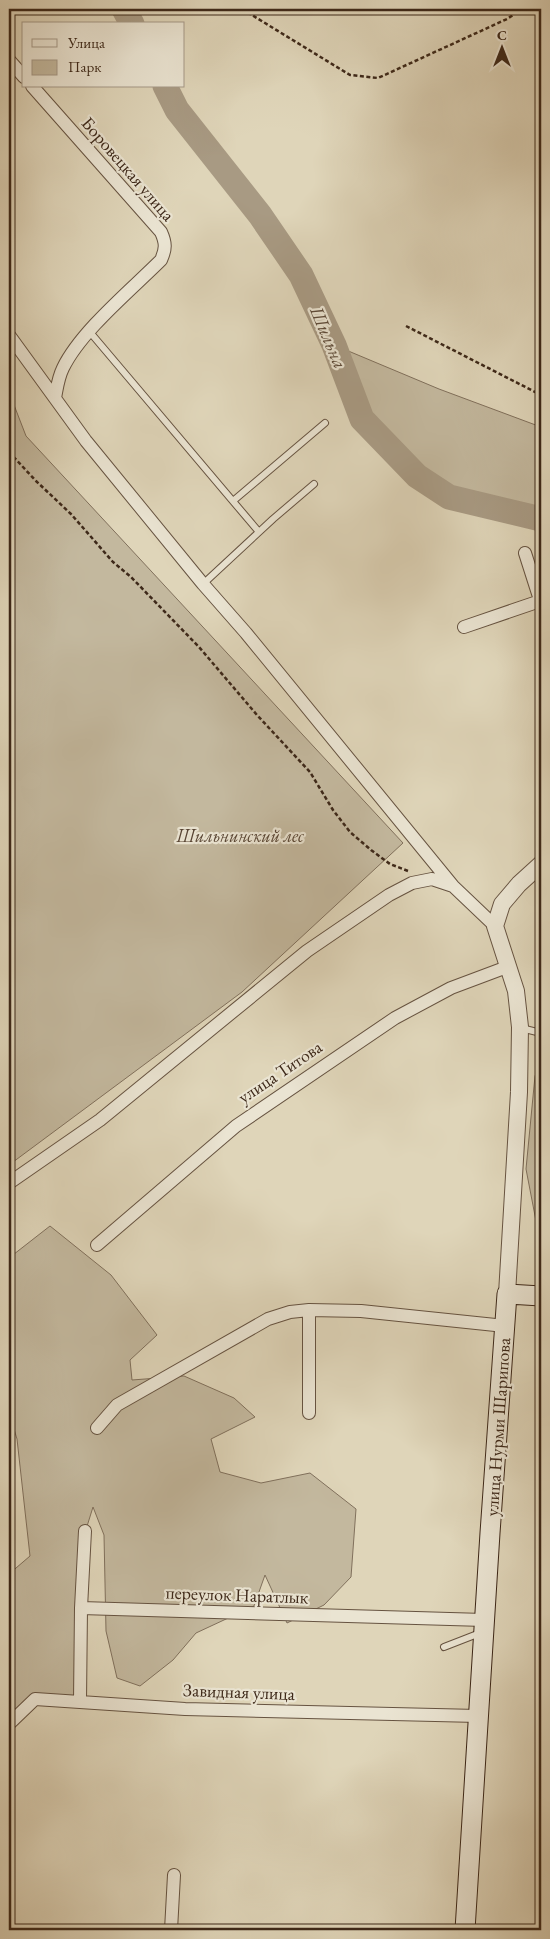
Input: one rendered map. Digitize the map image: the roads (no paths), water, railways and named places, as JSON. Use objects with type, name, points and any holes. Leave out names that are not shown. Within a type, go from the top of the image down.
[{"type":"main road","points":[[507,1294],[541,1296]]},
{"type":"main road","name":"улица Нурми Шарипова","points":[[465,1930],[507,1294]]},
{"type":"street","points":[[9,60],[22,75]]},
{"type":"street","name":"Боровецкая улица","points":[[34,88],[161,232],[165,240],[166,250],[161,260],[89,331],[63,368],[57,383],[55,398]]},
{"type":"street","points":[[9,335],[86,440],[453,886],[495,926],[502,904],[519,884],[541,864]]},
{"type":"street","points":[[464,627],[541,602],[525,553]]},
{"type":"street","points":[[9,1183],[100,1120],[307,951],[389,895],[412,883],[432,879],[453,886]]},
{"type":"street","name":"улица Нурми Шарипова","points":[[495,926],[516,991],[520,1027],[520,1092],[507,1294]]},
{"type":"street","name":"улица Титова","points":[[97,1245],[236,1126],[379,1028],[451,988],[507,967]]},
{"type":"street","points":[[97,1428],[117,1405],[268,1319],[290,1312],[309,1310],[361,1311],[505,1326]]},
{"type":"street","points":[[309,1310],[309,1413]]},
{"type":"street","points":[[80,1701],[81,1608],[85,1531]]},
{"type":"street","name":"переулок Наратлык","points":[[81,1608],[484,1626]]},
{"type":"street","name":"Завидная улица","points":[[9,1724],[35,1699],[184,1709],[478,1716]]},
{"type":"street","points":[[171,1930],[174,1875]]},
{"type":"lane","points":[[89,331],[259,532]]},
{"type":"lane","points":[[233,501],[325,422]]},
{"type":"lane","points":[[203,584],[314,484]]},
{"type":"lane","points":[[520,1027],[541,1033]]},
{"type":"lane","points":[[444,1647],[484,1626]]},
{"type":"waterway","name":"Шильна","points":[[124,9],[131,22]]},
{"type":"waterway","name":"Шильна","points":[[166,88],[177,110],[260,215],[301,275],[334,345],[362,419],[417,476],[449,497],[541,519]]},
{"type":"park label","name":"Шильнинский лес","points":[[240,836]]}]
